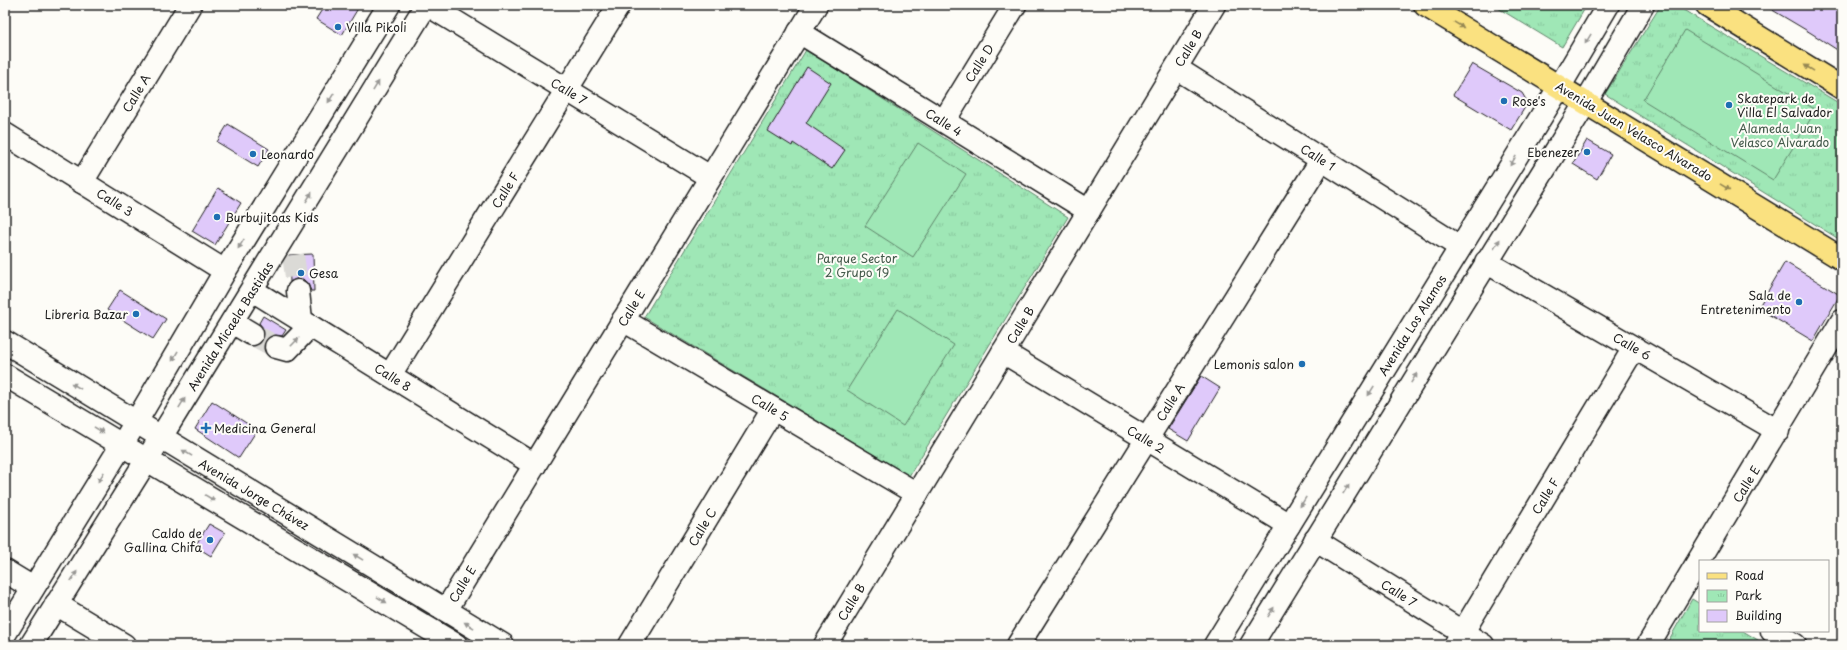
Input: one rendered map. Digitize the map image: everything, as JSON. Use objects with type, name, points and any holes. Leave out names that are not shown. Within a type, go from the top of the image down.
[{"type":"main road","name":"Avenida Juan Velasco Alvarado","points":[[1425,5],[1842,259]]},
{"type":"main road","points":[[1707,5],[1842,88]]},
{"type":"street","name":"Calle A","points":[[82,182],[190,5]]},
{"type":"street","points":[[5,634],[136,422],[225,271],[388,5]]},
{"type":"street","name":"Calle 7","points":[[427,5],[710,178]]},
{"type":"street","name":"Avenida Micaela Bastidas","points":[[31,645],[147,460],[427,5]]},
{"type":"street","name":"Calle F","points":[[390,375],[619,5]]},
{"type":"street","name":"Calle E","points":[[446,610],[816,5]]},
{"type":"street","name":"Calle D","points":[[944,121],[1015,5]]},
{"type":"street","name":"Calle B","points":[[829,644],[917,494],[1214,5]]},
{"type":"street","name":"Avenida Los Alamos","points":[[1216,645],[1560,86],[1608,5]]},
{"type":"street","points":[[1251,645],[1586,102],[1643,5]]},
{"type":"street","name":"Calle 4","points":[[799,32],[1089,211]]},
{"type":"street","name":"Calle 1","points":[[1176,68],[1460,247]]},
{"type":"street","name":"Calle 3","points":[[5,134],[225,271]]},
{"type":"street","name":"Calle A","points":[[1018,645],[1322,159]]},
{"type":"street","points":[[290,228],[293,255]]},
{"type":"street","name":"Calle 6","points":[[1486,262],[1778,431]]},
{"type":"street","name":"Calle 8","points":[[252,290],[535,465]]},
{"type":"street","points":[[276,347],[287,350],[306,324],[298,291]]},
{"type":"street","name":"Calle 5","points":[[623,320],[917,494]]},
{"type":"street","name":"Calle E","points":[[1707,560],[1778,431],[1842,321]]},
{"type":"street","points":[[232,322],[252,334]]},
{"type":"street","name":"Avenida Jorge Chávez","points":[[5,342],[503,645]]},
{"type":"street","name":"Calle F","points":[[1459,639],[1634,348]]},
{"type":"street","name":"Calle 2","points":[[1003,352],[1146,440],[1289,525]]},
{"type":"street","points":[[5,375],[122,444],[429,638],[456,645]]},
{"type":"street","name":"Calle C","points":[[630,645],[773,409]]},
{"type":"street","name":"Calle 7","points":[[1315,540],[1459,639],[1482,645]]},
{"type":"street","points":[[5,571],[33,588]]},
{"type":"street","name":"Calle E","points":[[1648,645],[1694,584],[1699,575]]},
{"type":"street","points":[[56,604],[124,645]]},
{"type":"street","points":[[1774,632],[1795,645]]},
{"type":"green space","points":[[1493,5],[1587,5],[1562,47]]},
{"type":"green space","name":"Alameda Juan Velasco Alvarado","points":[[1661,5],[1675,5],[1842,105],[1842,241],[1605,94]]},
{"type":"green space","name":"Skatepark de Villa El Salvador","points":[[1685,30],[1816,110],[1773,180],[1643,100]]},
{"type":"green space","name":"Parque Sector 2 Grupo 19","points":[[806,50],[1068,217],[909,476],[644,317]]},
{"type":"green space","points":[[918,143],[966,174],[913,257],[865,226]]},
{"type":"green space","points":[[898,309],[954,345],[903,426],[847,390]]},
{"type":"green space","points":[[1692,599],[1699,603],[1699,632],[1745,632],[1766,645],[1666,645]]},
{"type":"building","name":"Villa Pikoli","points":[[325,5],[360,5],[342,35],[316,19]]},
{"type":"building","points":[[1764,5],[1842,5],[1842,53],[1811,33]]},
{"type":"building","points":[[1472,64],[1522,93],[1525,98],[1527,104],[1511,130],[1453,95]]},
{"type":"building","points":[[807,67],[831,83],[806,123],[845,150],[832,169],[793,143],[792,146],[768,131]]},
{"type":"building","points":[[228,124],[269,149],[258,167],[217,142]]},
{"type":"building","points":[[1587,140],[1611,154],[1597,179],[1573,164]]},
{"type":"building","name":"Burbujitoas Kids","points":[[218,188],[241,203],[215,245],[192,231]]},
{"type":"building","name":"Gesa","points":[[313,254],[314,291],[311,291],[308,284],[303,279],[296,279],[290,282],[289,255]]},
{"type":"building","name":"Sala de Entretenimento","points":[[1785,262],[1840,295],[1813,341],[1758,308]]},
{"type":"building","name":"Libreria Bazar","points":[[120,290],[166,319],[153,339],[107,310]]},
{"type":"building","points":[[263,316],[286,330],[282,336],[273,335],[268,338],[264,347],[259,344],[263,340],[264,335],[263,328],[259,323]]},
{"type":"building","points":[[1201,376],[1220,388],[1188,441],[1168,429]]},
{"type":"building","points":[[212,401],[257,430],[239,458],[195,429]]},
{"type":"building","name":"Caldo de Gallina Chifa","points":[[209,524],[225,533],[211,556],[195,546]]},
{"type":"tunnel","points":[[293,255],[298,291]]},
{"type":"tunnel","points":[[252,334],[276,347]]},
{"type":"place","name":"Villa Pikoli","points":[[338,27]]},
{"type":"place","name":"Rose's","points":[[1504,101]]},
{"type":"place","name":"Skatepark de Villa El Salvador","points":[[1729,105]]},
{"type":"place","name":"Ebenezer","points":[[1587,152]]},
{"type":"place","name":"Leonardo","points":[[253,154]]},
{"type":"place","name":"Burbujitoas Kids","points":[[217,217]]},
{"type":"place","name":"Gesa","points":[[301,273]]},
{"type":"place","name":"Sala de Entretenimento","points":[[1799,302]]},
{"type":"place","name":"Libreria Bazar","points":[[136,314]]},
{"type":"place","name":"Lemonis salon","points":[[1302,364]]},
{"type":"place","name":"Medicina General","points":[[206,428]]},
{"type":"place","name":"Caldo de Gallina Chifa","points":[[210,540]]}]
